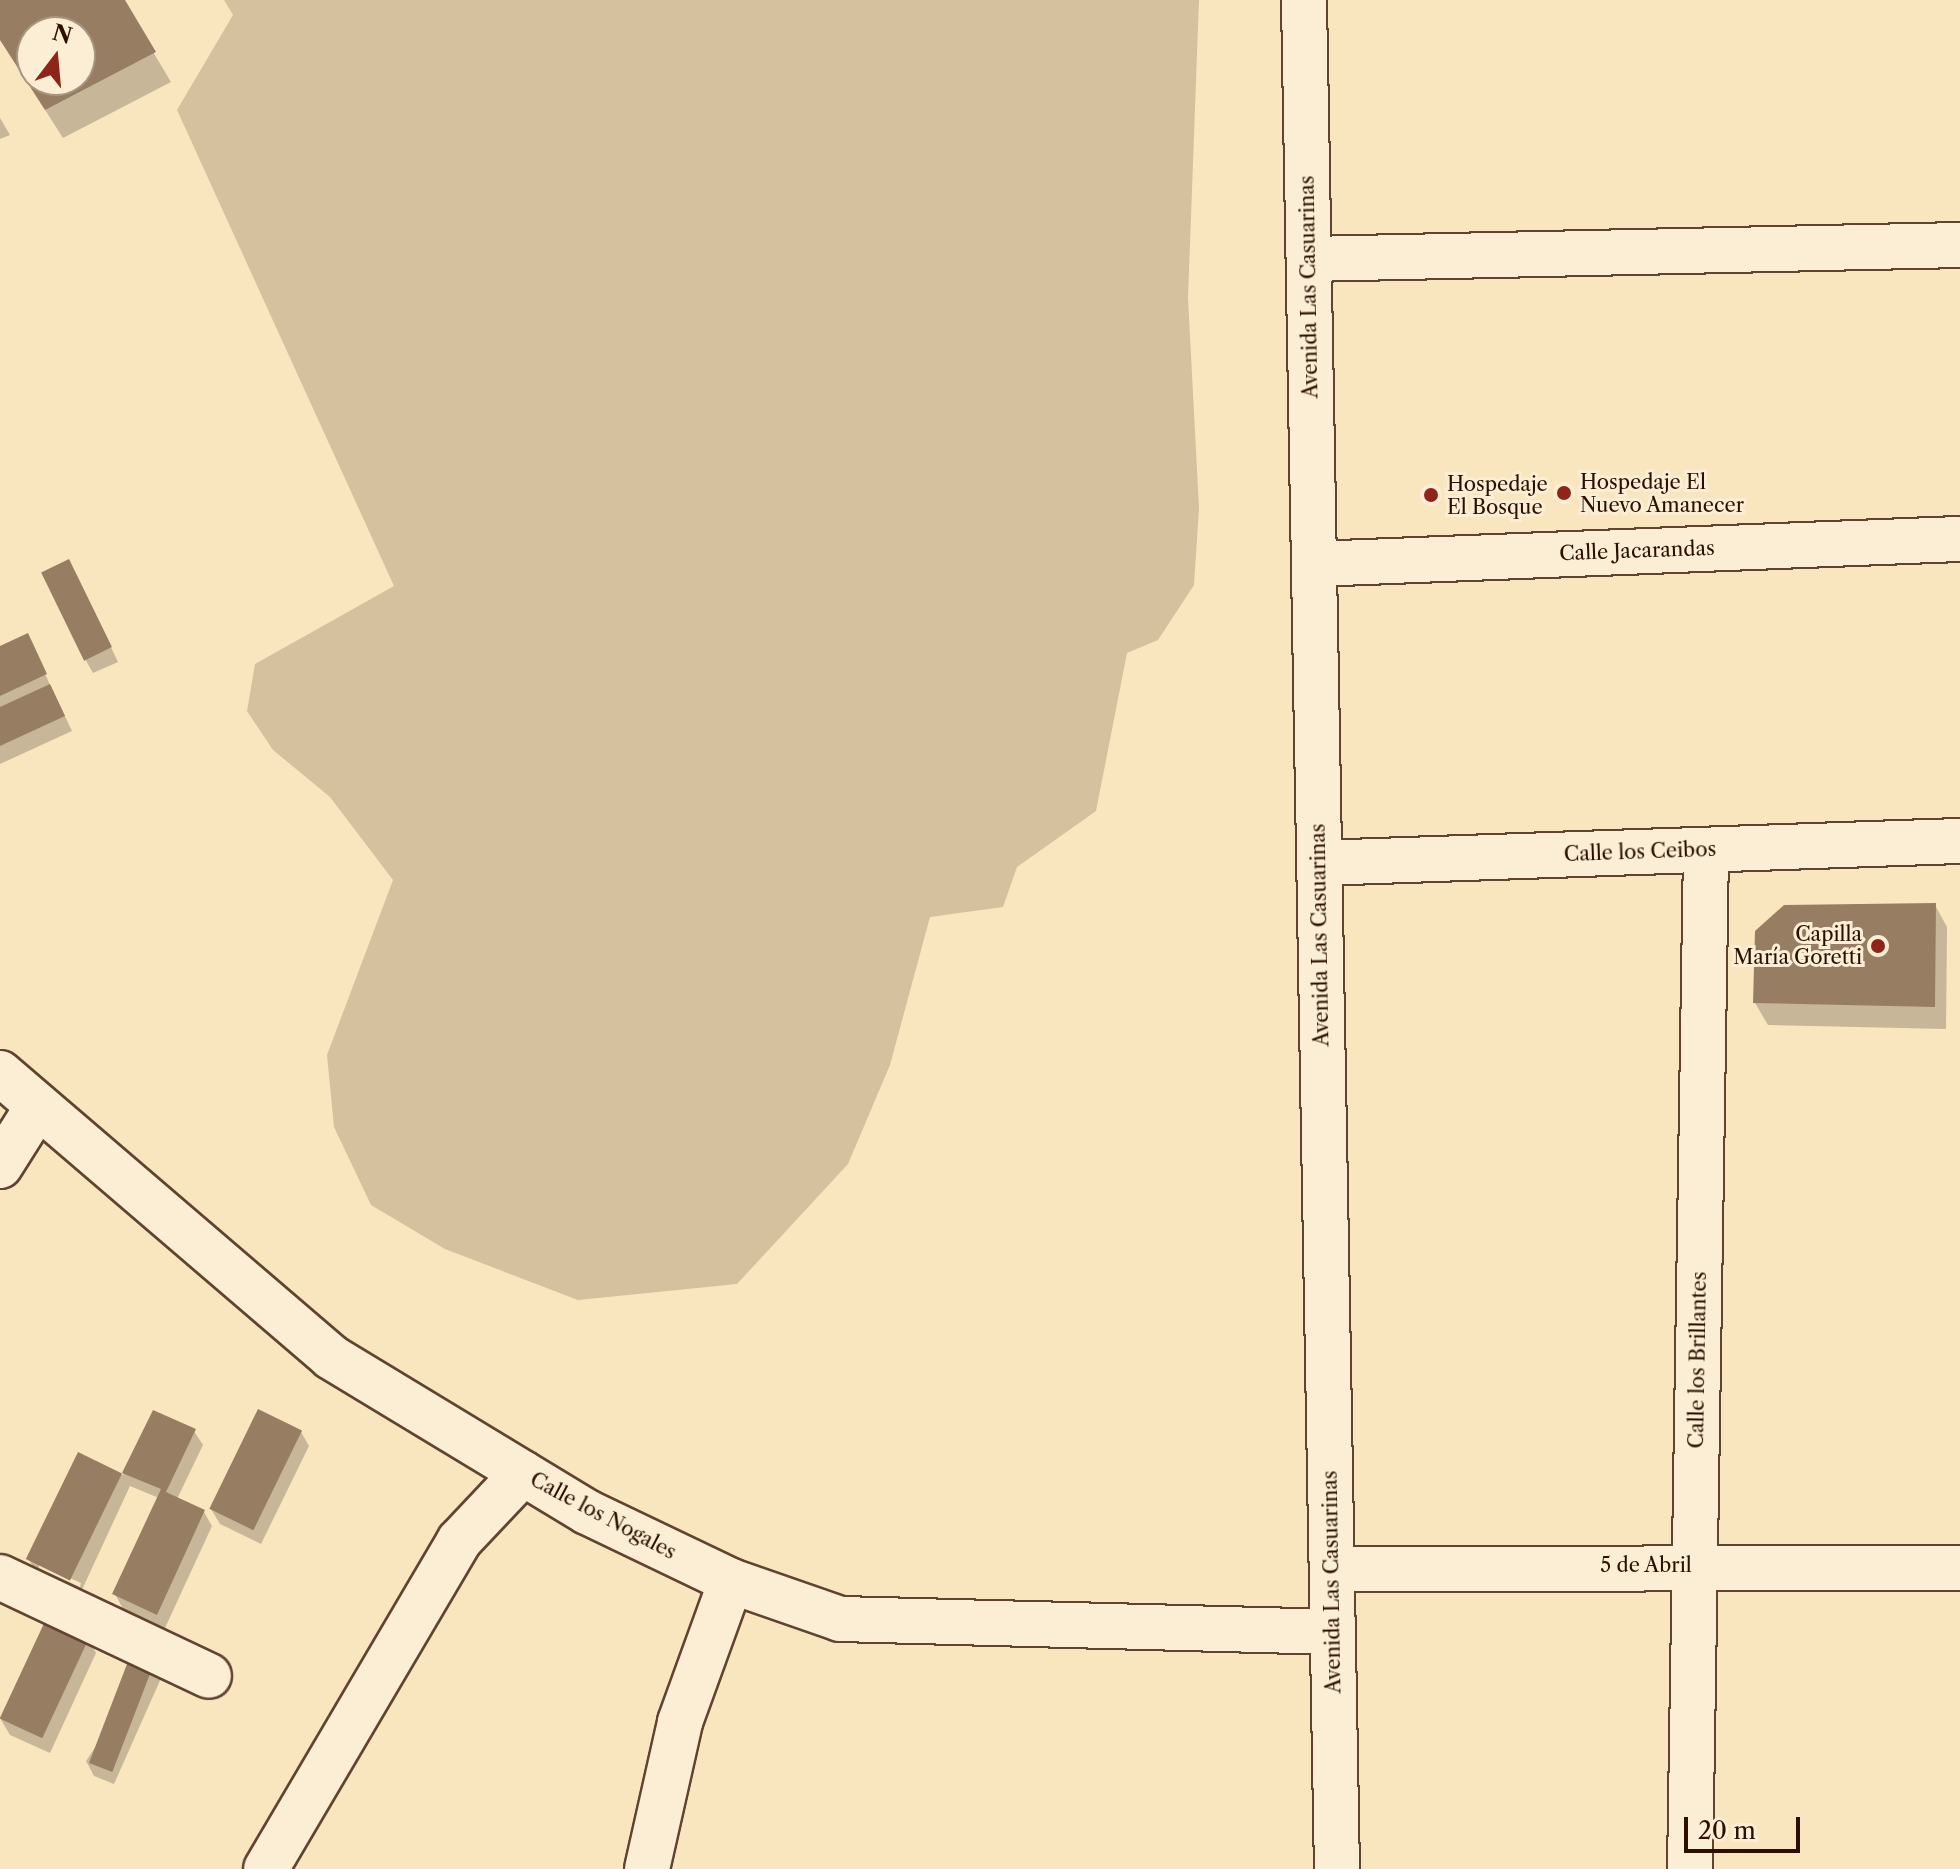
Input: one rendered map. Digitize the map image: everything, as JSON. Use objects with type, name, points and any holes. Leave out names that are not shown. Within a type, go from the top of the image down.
[{"type":"street","name":"Avenida Las Casuarinas","points":[[1304,0],[1337,1869]]},
{"type":"street","points":[[1309,259],[1960,245]]},
{"type":"street","name":"Calle Jacarandas","points":[[1314,564],[1960,539]]},
{"type":"street","name":"Calle los Ceibos","points":[[1319,863],[1960,841]]},
{"type":"street","name":"Calle los Brillantes","points":[[1690,1869],[1706,850]]},
{"type":"street","name":"Calle los Nogales","points":[[0,1073],[331,1357],[523,1473],[731,1581],[840,1619],[1332,1632]]},
{"type":"street","points":[[0,1166],[38,1106]]},
{"type":"street","points":[[266,1869],[459,1541],[523,1473]]},
{"type":"street","name":"5 de Abril","points":[[1332,1569],[1695,1565],[1960,1568]]},
{"type":"street","points":[[0,1577],[209,1676]]},
{"type":"street","points":[[647,1869],[680,1722],[731,1581]]},
{"type":"shaded area","points":[[224,0],[1199,0],[1188,298],[1199,508],[1194,585],[1158,640],[1127,653],[1096,811],[1017,867],[1003,907],[930,917],[890,1065],[848,1164],[737,1284],[578,1300],[445,1249],[371,1205],[334,1127],[327,1055],[393,880],[330,797],[273,750],[247,711],[255,664],[394,586],[177,110],[233,15]]},
{"type":"building","points":[[0,0],[125,0],[156,52],[96,83],[96,16],[16,16],[16,65],[0,40]]},
{"type":"building","points":[[36,96],[72,96],[45,110]]},
{"type":"building","points":[[69,559],[112,647],[84,661],[41,573]]},
{"type":"building","points":[[28,633],[47,674],[0,696],[0,646]]},
{"type":"building","points":[[50,684],[65,716],[0,746],[0,707]]},
{"type":"building","points":[[1936,903],[1935,1007],[1753,1003],[1755,931],[1784,905]]},
{"type":"building","points":[[258,1409],[302,1430],[253,1530],[209,1509]]},
{"type":"building","points":[[153,1410],[196,1429],[166,1492],[205,1510],[157,1615],[112,1594],[161,1489],[122,1473]]},
{"type":"building","points":[[78,1452],[122,1473],[70,1580],[26,1559]]},
{"type":"building","points":[[47,1617],[90,1637],[42,1738],[0,1718]]},
{"type":"building","points":[[132,1651],[155,1660],[112,1772],[89,1763]]},
{"type":"place","name":"Hospedaje El Nuevo Amanecer","points":[[1564,493]]},
{"type":"place","name":"Hospedaje El Bosque","points":[[1431,495]]},
{"type":"place","name":"Capilla María Goretti","points":[[1878,946]]}]
